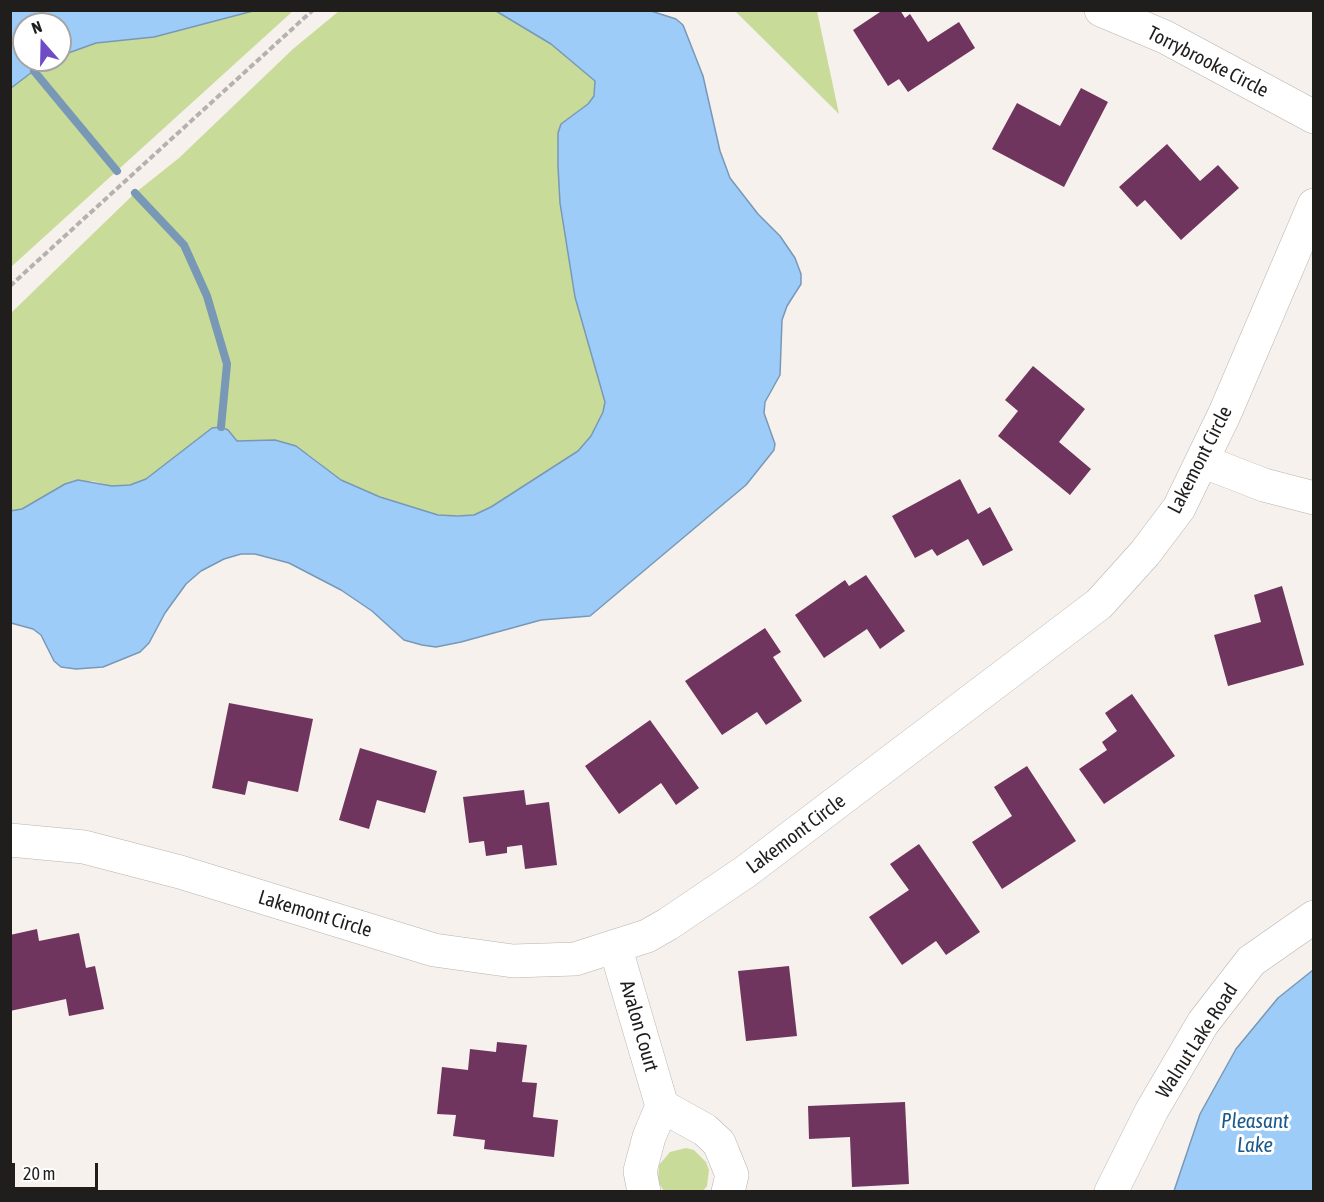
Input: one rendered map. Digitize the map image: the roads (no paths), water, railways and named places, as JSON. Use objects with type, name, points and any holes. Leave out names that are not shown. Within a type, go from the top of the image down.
[{"type":"street","name":"Torrybrooke Circle","points":[[1101,10],[1165,37],[1314,117]]},
{"type":"street","name":"Lakemont Circle","points":[[10,840],[84,847],[180,872],[434,950],[513,961],[575,959],[647,936],[745,872],[1099,604],[1145,553],[1179,508],[1225,413],[1314,205]]},
{"type":"street","points":[[1202,461],[1264,485],[1314,498]]},
{"type":"street","name":"Walnut Lake Road","points":[[1111,1191],[1152,1110],[1203,1023],[1251,961],[1314,917]]},
{"type":"street","name":"Avalon Court","points":[[615,946],[662,1106]]},
{"type":"street","points":[[644,1191],[640,1171],[649,1137],[662,1106],[705,1130],[719,1143],[732,1175],[728,1191]]},
{"type":"water","points":[[11,10],[253,10],[154,37],[96,43],[72,52],[72,12],[12,12],[12,72],[32,72],[11,88]]},
{"type":"water","points":[[496,11],[651,11],[676,19],[683,25],[703,76],[720,151],[730,178],[758,214],[780,236],[795,258],[801,274],[801,284],[787,306],[782,320],[780,375],[765,402],[764,413],[775,444],[774,450],[746,485],[590,616],[541,620],[461,642],[436,647],[422,645],[404,640],[372,611],[341,590],[289,563],[255,554],[241,554],[224,559],[201,571],[186,584],[165,613],[149,643],[140,652],[103,667],[76,669],[61,667],[54,661],[41,635],[33,629],[11,623],[10,511],[22,509],[65,484],[78,480],[112,486],[130,485],[146,479],[212,428],[221,427],[228,430],[237,441],[275,440],[296,446],[341,480],[380,497],[438,515],[474,515],[491,507],[578,451],[591,436],[603,412],[605,402],[575,297],[560,203],[558,133],[561,124],[588,104],[594,96],[595,81],[551,44]]},
{"type":"water","name":"Pleasant Lake","points":[[1313,970],[1313,1191],[1174,1191],[1200,1114],[1236,1049],[1278,998]]},
{"type":"waterway","points":[[35,72],[117,171]]},
{"type":"waterway","points":[[135,193],[184,245],[207,296],[227,364],[221,427]]}]
